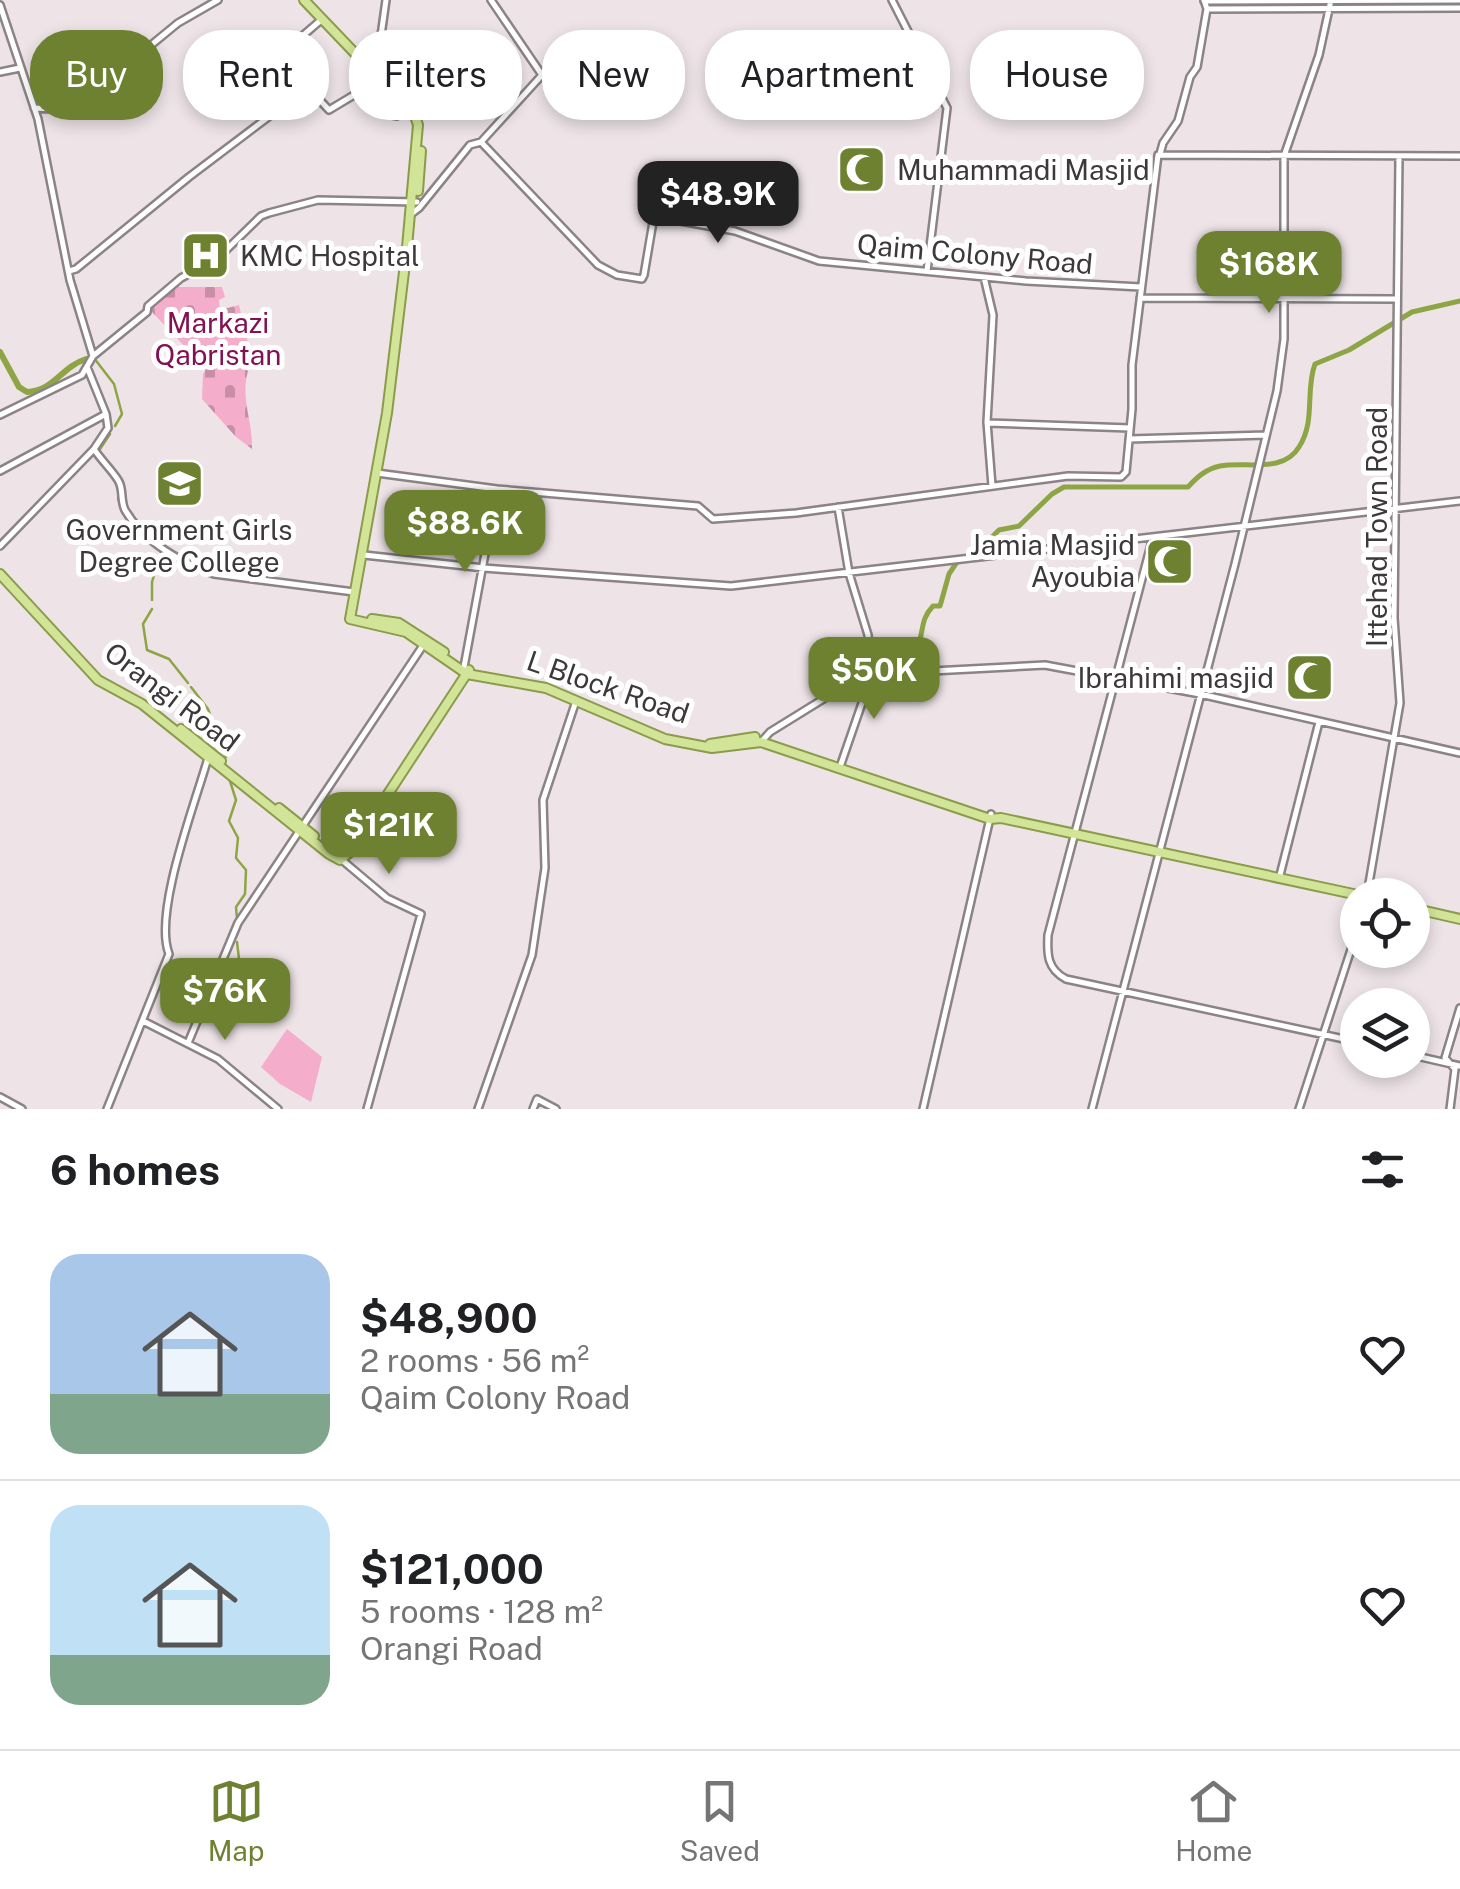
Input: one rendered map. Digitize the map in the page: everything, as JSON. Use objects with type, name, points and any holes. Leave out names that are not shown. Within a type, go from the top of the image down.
[{"type":"main road","name":"L Block Road","points":[[307,0],[349,49]]},
{"type":"main road","name":"L Block Road","points":[[307,0],[349,43]]},
{"type":"main road","name":"L Block Road","points":[[414,207],[418,125],[415,120]]},
{"type":"main road","name":"L Block Road","points":[[421,120],[396,374],[354,616],[399,623],[466,670],[535,680],[667,735],[721,745]]},
{"type":"main road","name":"L Block Road","points":[[379,473],[350,619],[400,629],[466,670],[530,683],[665,740],[721,745],[762,739],[992,817]]},
{"type":"main road","name":"Orangi Road","points":[[0,571],[98,680],[142,704],[337,855],[345,854],[466,670]]},
{"type":"main road","name":"Orangi Road","points":[[0,571],[102,677],[138,695],[329,854],[342,860]]},
{"type":"main road","points":[[342,860],[466,670]]},
{"type":"main road","name":"L Block Road","points":[[762,739],[992,817]]},
{"type":"main road","points":[[992,817],[1340,892]]},
{"type":"main road","points":[[1430,912],[1460,919]]},
{"type":"street","points":[[163,36],[218,0]]},
{"type":"street","points":[[381,30],[386,0]]},
{"type":"street","points":[[0,415],[82,375],[93,356],[181,278],[219,257],[260,216],[318,200],[414,207],[542,75],[491,0]]},
{"type":"street","points":[[892,0],[947,108],[927,271]]},
{"type":"street","points":[[379,473],[698,506],[712,519],[838,507],[1068,476],[1121,476],[1126,472],[1132,365],[1155,164],[1162,143],[1178,121],[1190,77],[1197,68],[1207,9],[1204,0],[1460,4]]},
{"type":"street","points":[[1207,9],[1330,3]]},
{"type":"street","points":[[1092,1109],[1277,391],[1284,339],[1284,156],[1318,54],[1330,3]]},
{"type":"street","points":[[0,5],[30,97]]},
{"type":"street","points":[[309,30],[321,20]]},
{"type":"street","points":[[0,72],[20,68]]},
{"type":"street","points":[[36,120],[68,272],[93,356]]},
{"type":"street","points":[[68,272],[264,120]]},
{"type":"street","name":"Qaim Colony Road","points":[[480,142],[598,265],[617,275],[642,279],[653,222],[659,217],[735,231],[819,261],[1142,287]]},
{"type":"street","points":[[1160,154],[1460,156]]},
{"type":"street","name":"Ittehad Town Road","points":[[1370,878],[1400,703],[1394,618],[1399,156]]},
{"type":"street","points":[[984,276],[993,315],[987,422],[992,486]]},
{"type":"street","points":[[1140,298],[1398,300]]},
{"type":"street","points":[[0,546],[94,449],[108,428],[87,367]]},
{"type":"street","points":[[0,471],[106,414]]},
{"type":"street","points":[[987,422],[1130,428]]},
{"type":"street","points":[[1129,439],[1266,435]]},
{"type":"street","points":[[94,449],[119,481],[127,513],[140,530],[168,552],[214,574],[354,592]]},
{"type":"street","points":[[466,670],[497,488]]},
{"type":"street","points":[[364,555],[707,586],[848,573],[1460,500]]},
{"type":"street","points":[[838,507],[848,573],[868,636],[871,665]]},
{"type":"street","points":[[1154,536],[1048,935],[1050,964],[1056,974],[1066,979],[1340,1038]]},
{"type":"street","points":[[188,1043],[238,923],[424,644]]},
{"type":"street","points":[[762,739],[854,680],[872,675],[1045,665],[1200,694],[1460,753]]},
{"type":"street","points":[[841,764],[872,675]]},
{"type":"street","points":[[478,1109],[532,955],[545,868],[543,800],[576,701]]},
{"type":"street","points":[[1278,880],[1320,722]]},
{"type":"street","points":[[107,1109],[169,954],[163,938],[171,893],[208,758]]},
{"type":"street","points":[[923,1109],[992,817]]},
{"type":"street","name":"Orangi Road","points":[[342,860],[386,898],[422,914],[367,1109]]},
{"type":"street","points":[[1299,1109],[1345,968]]},
{"type":"street","points":[[1450,1109],[1455,1069],[1445,1058],[1460,1008]]},
{"type":"street","points":[[143,1021],[228,1066],[278,1109]]},
{"type":"street","points":[[1430,1059],[1460,1066]]},
{"type":"street","points":[[0,1098],[22,1109]]},
{"type":"street","points":[[533,1109],[536,1099],[556,1109]]},
{"type":"green space","name":"Markazi Qabristan","points":[[172,287],[222,287],[225,297],[219,300],[220,310],[239,305],[248,343],[244,367],[248,371],[245,391],[252,449],[202,399],[206,369],[150,309]]},
{"type":"green space","points":[[287,1029],[322,1057],[311,1102],[280,1084],[261,1067]]},
{"type":"waterway","points":[[846,664],[858,674],[894,667],[909,659],[919,643],[926,615],[933,606],[940,606],[949,574],[957,562],[979,550],[999,530],[1019,526],[1064,487],[1188,487],[1215,467],[1283,461],[1304,437],[1315,364],[1349,350],[1412,312],[1460,301]]},
{"type":"waterway","points":[[0,352],[19,387],[27,392],[44,388],[86,359]]},
{"type":"waterway","points":[[94,358],[114,384],[122,414],[115,426]]},
{"type":"waterway","points":[[98,452],[110,434]]},
{"type":"waterway","points":[[98,458],[118,490]]},
{"type":"waterway","points":[[118,498],[122,510]]},
{"type":"waterway","points":[[152,600],[152,582],[159,559]]},
{"type":"waterway","points":[[152,609],[143,624],[147,650],[169,659],[188,683]]},
{"type":"waterway","points":[[191,687],[208,709],[226,757]]},
{"type":"waterway","points":[[229,778],[236,800],[229,821],[238,838],[236,858],[246,870],[245,894],[236,907],[237,919]]},
{"type":"waterway","points":[[237,942],[239,959],[245,964],[234,999],[240,1018]]},
{"type":"place","name":"Muhammadi Masjid","points":[[862,170]]},
{"type":"place","name":"KMC Hospital","points":[[205,256]]},
{"type":"place","name":"Government Girls Degree College","points":[[179,483]]},
{"type":"place","name":"Jamia Masjid Ayoubia","points":[[1170,561]]},
{"type":"place","name":"Ibrahimi masjid","points":[[1309,678]]}]
